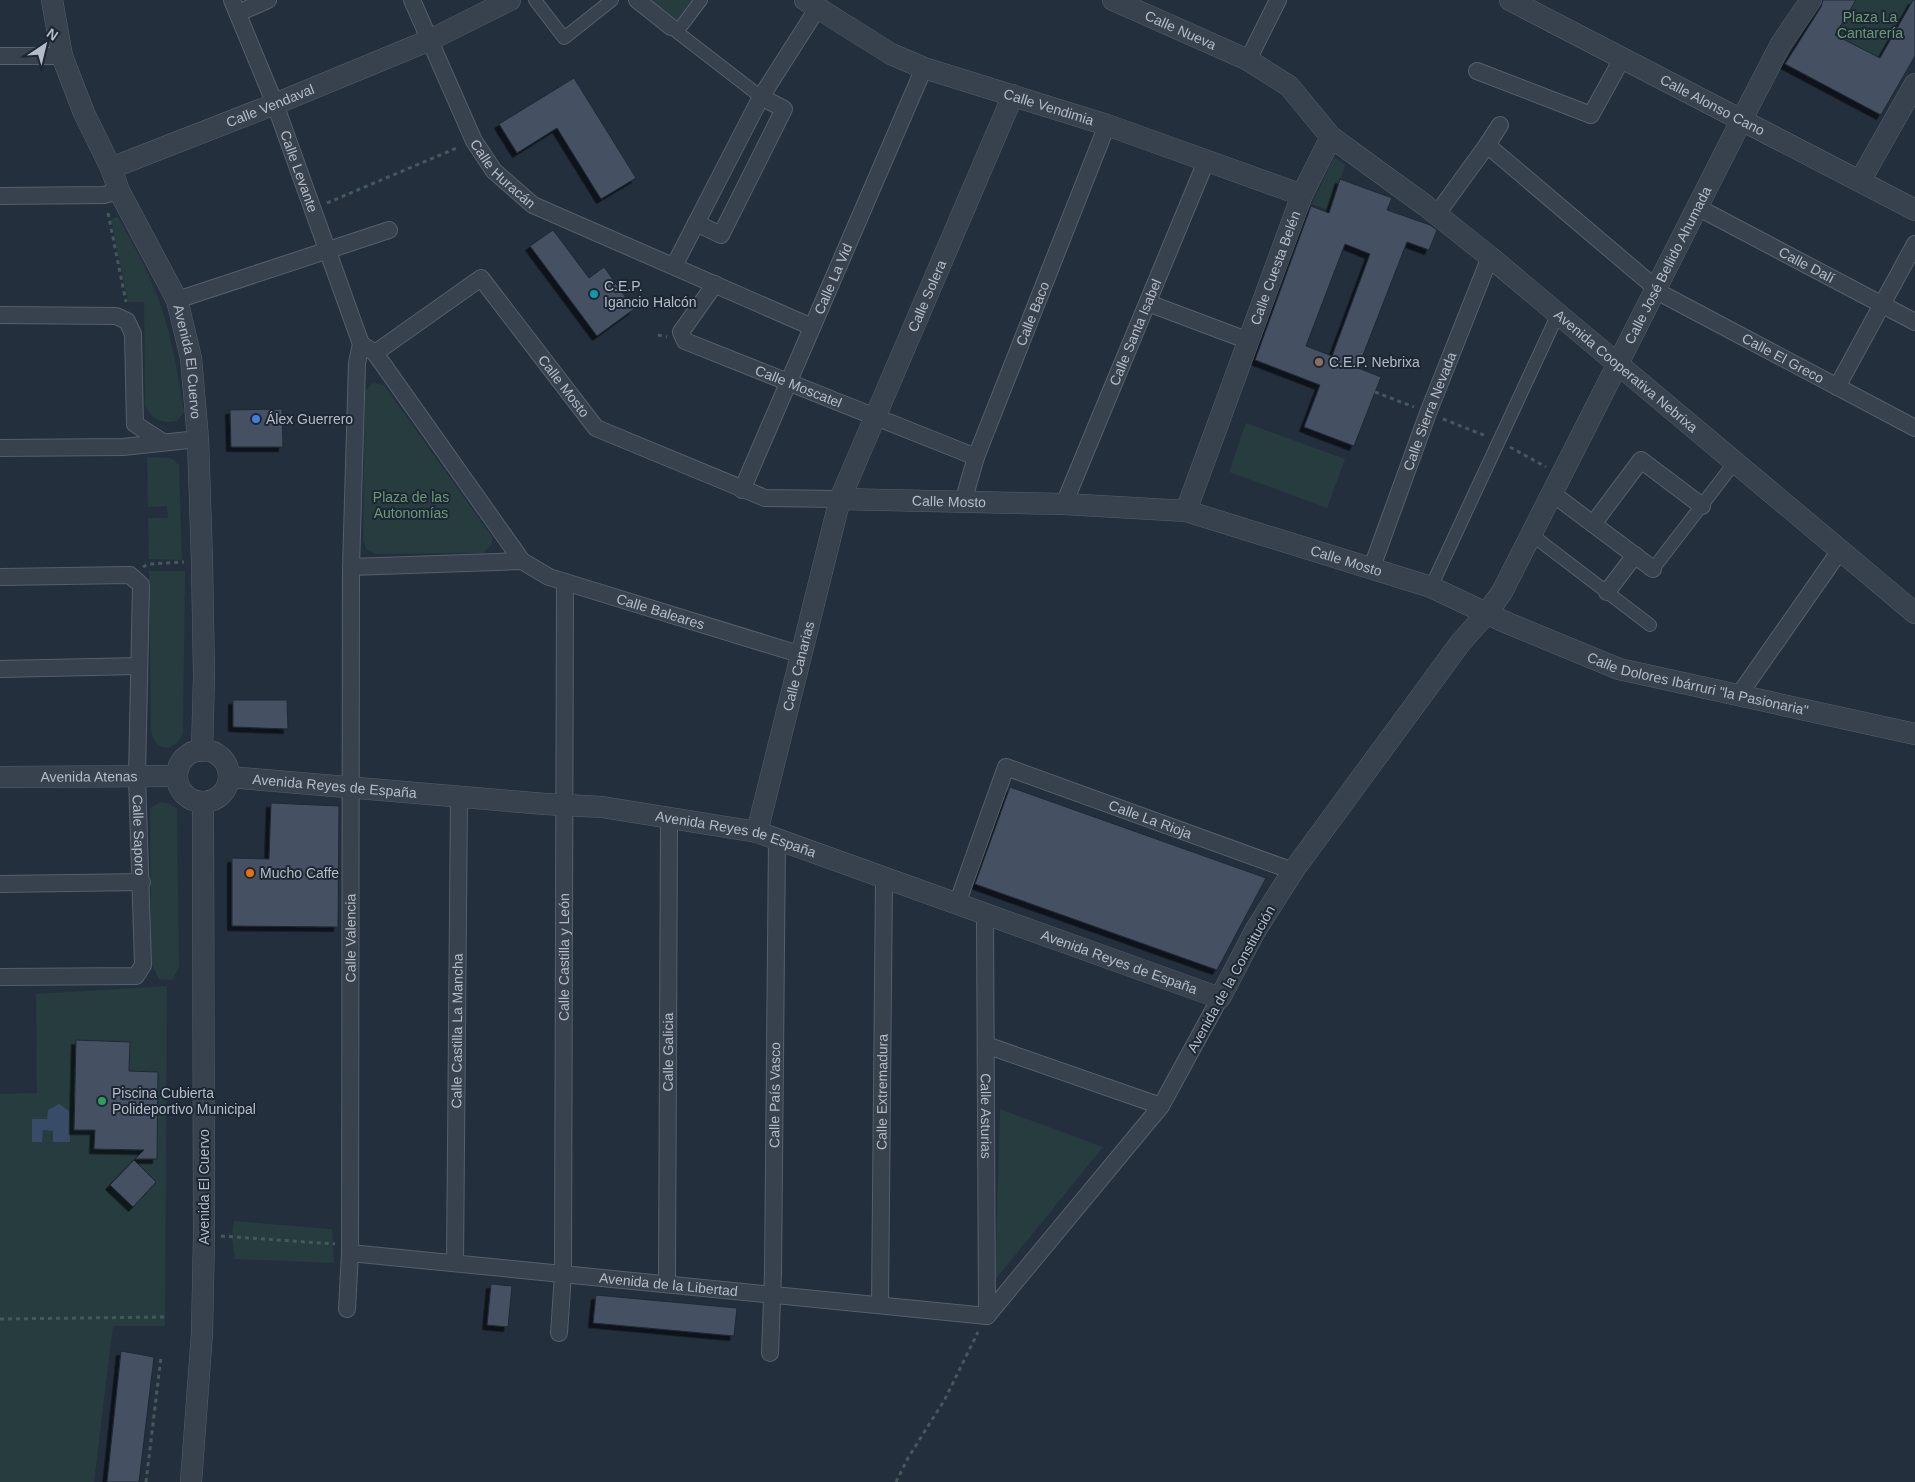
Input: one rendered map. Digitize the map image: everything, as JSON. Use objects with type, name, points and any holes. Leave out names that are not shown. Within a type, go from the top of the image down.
[{"type":"street","name":"Avenida El Cuervo","points":[[52,0],[62,56],[84,114],[111,168],[112,193],[177,300],[192,358],[198,439],[202,561],[204,675],[202,751]]},
{"type":"street","points":[[235,6],[268,0]]},
{"type":"street","name":"Calle Huracán","points":[[412,0],[474,141],[494,171],[533,206],[812,327]]},
{"type":"street","name":"Calle Vendaval","points":[[111,168],[276,104],[430,40],[510,0]]},
{"type":"street","points":[[534,0],[564,38],[612,0]]},
{"type":"street","points":[[638,0],[761,97],[784,109],[721,235],[696,223]]},
{"type":"street","points":[[674,29],[701,0]]},
{"type":"street","name":"Calle Nueva","points":[[1113,0],[1248,60]]},
{"type":"street","points":[[1278,0],[1248,60],[1289,86],[1331,137]]},
{"type":"street","name":"Calle Alonso Cano","points":[[1510,0],[1915,210]]},
{"type":"street","name":"Calle José Bellido Ahumada","points":[[1488,613],[1502,592],[1532,535],[1655,286],[1781,44],[1811,0]]},
{"type":"street","points":[[674,266],[811,4]]},
{"type":"street","name":"Calle Vendimia","points":[[811,4],[891,54],[924,68],[1013,94],[1107,125],[1207,159],[1302,195]]},
{"type":"street","name":"Calle Levante","points":[[235,6],[276,104],[361,344]]},
{"type":"street","points":[[0,56],[62,56]]},
{"type":"street","points":[[1476,71],[1592,115],[1623,57]]},
{"type":"street","name":"Calle La Vid","points":[[742,490],[924,68]]},
{"type":"street","points":[[1860,181],[1915,84]]},
{"type":"street","name":"Calle Solera","points":[[840,499],[1013,94]]},
{"type":"street","name":"Calle Baco","points":[[963,502],[976,456],[1107,125]]},
{"type":"street","points":[[1437,214],[1500,125]]},
{"type":"street","name":"Calle Cuesta Belén","points":[[1186,511],[1302,195],[1331,137]]},
{"type":"street","name":"Avenida Cooperativa Nebrixa","points":[[1331,137],[1437,214],[1490,257],[1841,549],[1915,613]]},
{"type":"street","name":"Calle El Greco","points":[[1487,145],[1655,286],[1664,296],[1915,428]]},
{"type":"street","name":"Calle Santa Isabel","points":[[1064,504],[1207,159]]},
{"type":"street","points":[[0,196],[112,193]]},
{"type":"street","name":"Calle Dalí","points":[[1697,207],[1915,322]]},
{"type":"street","points":[[177,300],[389,230]]},
{"type":"street","points":[[1837,387],[1915,244]]},
{"type":"street","name":"Calle Sierra Nevada","points":[[1372,567],[1428,413],[1490,257]]},
{"type":"street","name":"Calle Mosto","points":[[375,353],[481,278],[596,428],[765,498],[1064,504],[1186,511],[1372,567],[1431,587],[1488,613]]},
{"type":"street","name":"Calle Moscatel","points":[[715,284],[681,332],[685,341],[976,456]]},
{"type":"street","points":[[1148,303],[1249,341]]},
{"type":"street","points":[[1431,587],[1558,314]]},
{"type":"street","points":[[0,315],[116,316],[127,320],[133,334],[135,424],[123,446]]},
{"type":"street","points":[[361,344],[375,353],[522,561],[351,567],[357,363],[361,344]]},
{"type":"street","points":[[135,424],[164,442]]},
{"type":"street","points":[[0,448],[123,446],[198,439]]},
{"type":"street","points":[[1593,524],[1641,460],[1702,506]]},
{"type":"street","points":[[1553,494],[1653,569],[1735,462]]},
{"type":"street","name":"Calle Canarias","points":[[767,836],[802,655],[840,499]]},
{"type":"street","points":[[1532,535],[1650,625]]},
{"type":"street","points":[[1738,696],[1841,549]]},
{"type":"street","points":[[1607,592],[1634,555]]},
{"type":"street","name":"Calle Baleares","points":[[522,561],[549,577],[802,655]]},
{"type":"street","name":"Calle Valencia","points":[[347,1310],[350,1249],[351,567]]},
{"type":"street","points":[[0,576],[130,575]]},
{"type":"street","name":"Calle Saporo","points":[[0,978],[136,976],[143,964],[138,776],[141,585],[130,575]]},
{"type":"street","name":"Calle Castilla y León","points":[[559,1333],[563,1274],[565,582]]},
{"type":"street","name":"Calle Dolores Ibárruri \"la Pasionaria\"","points":[[1488,613],[1620,669],[1915,734]]},
{"type":"street","name":"Avenida de la Constitución","points":[[987,1316],[1161,1106],[1255,931],[1293,871],[1461,642],[1488,613]]},
{"type":"street","points":[[0,669],[139,666]]},
{"type":"street","points":[[202,751],[218,755],[228,768],[229,777],[224,792],[211,801],[203,802],[188,797],[178,784],[177,776],[182,761],[194,752],[202,751]]},
{"type":"street","name":"Calle La Rioja","points":[[957,904],[1006,767],[1293,871]]},
{"type":"street","name":"Avenida Atenas","points":[[0,778],[177,776]]},
{"type":"street","name":"Avenida Reyes de España","points":[[229,777],[602,807],[767,836],[957,904],[985,916],[1220,998]]},
{"type":"street","name":"Calle Castilla La Mancha","points":[[455,1264],[459,797]]},
{"type":"street","name":"Avenida El Cuervo","points":[[191,1482],[202,1333],[204,1236],[203,802]]},
{"type":"street","name":"Calle Galicia","points":[[667,1284],[669,818]]},
{"type":"street","name":"Calle País Vasco","points":[[767,836],[773,1294],[770,1353]]},
{"type":"street","name":"Calle Extremadura","points":[[880,1304],[884,878]]},
{"type":"street","points":[[0,884],[142,882]]},
{"type":"street","name":"Calle Asturias","points":[[985,916],[987,1316]]},
{"type":"street","points":[[986,1045],[1161,1106]]},
{"type":"street","name":"Avenida de la Libertad","points":[[350,1249],[455,1264],[880,1304],[987,1316]]},
{"type":"path","points":[[312,209],[474,141]]},
{"type":"path","points":[[112,193],[127,320]]},
{"type":"path","points":[[1375,392],[1428,413]]},
{"type":"path","points":[[130,575],[148,564],[202,561]]},
{"type":"path","points":[[204,1236],[350,1249]]},
{"type":"path","points":[[896,1482],[945,1399],[987,1316]]},
{"type":"path","points":[[0,1319],[165,1317]]},
{"type":"path","points":[[146,1482],[161,1357]]},
{"type":"green space","points":[[651,0],[694,0],[679,21]]},
{"type":"green space","name":"Plaza La Cantarería","points":[[1856,0],[1913,0],[1880,58],[1835,35]]},
{"type":"green space","points":[[1334,157],[1345,165],[1329,210],[1312,204]]},
{"type":"green space","points":[[118,217],[147,272],[157,295],[169,333],[184,412],[177,421],[166,422],[158,420],[145,405],[144,302],[128,302],[111,219]]},
{"type":"green space","name":"Plaza de las Autonomías","points":[[373,383],[384,385],[492,537],[492,545],[483,553],[376,554],[367,550],[363,541],[365,391]]},
{"type":"green space","points":[[1246,423],[1345,459],[1327,508],[1229,472]]},
{"type":"green space","points":[[147,457],[171,458],[179,465],[182,560],[149,559],[148,518],[168,518],[167,506],[148,507]]},
{"type":"green space","points":[[149,571],[185,571],[183,734],[174,745],[164,748],[156,743],[151,730]]},
{"type":"green space","points":[[160,802],[168,803],[177,809],[179,968],[172,980],[159,979],[151,963],[150,808]]},
{"type":"green space","points":[[167,986],[165,1326],[113,1326],[94,1482],[0,1482],[0,1094],[37,1093],[36,994]]},
{"type":"green space","points":[[1000,1109],[1103,1147],[995,1280]]},
{"type":"green space","points":[[234,1221],[332,1229],[334,1263],[235,1259],[232,1236]]},
{"type":"water","points":[[59,1104],[69,1111],[70,1142],[53,1142],[53,1131],[43,1130],[42,1142],[32,1142],[32,1119],[47,1119],[48,1110]]},
{"type":"building","points":[[1823,0],[1856,0],[1835,35],[1880,58],[1913,0],[1915,0],[1915,56],[1881,115],[1785,64],[1821,7]]},
{"type":"building","points":[[574,78],[636,178],[601,199],[557,128],[517,153],[499,124]]},
{"type":"building","points":[[1340,179],[1392,198],[1387,210],[1430,225],[1437,230],[1429,250],[1407,242],[1358,368],[1381,377],[1354,446],[1304,427],[1320,385],[1255,360],[1311,206],[1329,213]],"holes":[[[1345,244],[1370,254],[1332,356],[1306,346]]]},
{"type":"building","name":"C.E.P. Igancio Halcón","points":[[553,230],[589,278],[604,267],[634,309],[597,336],[530,246]]},
{"type":"building","name":"Álex Guerrero","points":[[282,409],[283,447],[231,447],[230,410]]},
{"type":"building","points":[[233,700],[287,700],[288,729],[233,727]]},
{"type":"building","points":[[1010,787],[1266,878],[1217,970],[975,884]]},
{"type":"building","points":[[271,803],[339,806],[338,927],[232,926],[232,858],[269,859]]},
{"type":"building","name":"Piscina Cubierta Polideportivo Municipal","points":[[76,1040],[130,1042],[129,1071],[158,1072],[157,1159],[135,1159],[144,1150],[94,1149],[95,1130],[74,1130]]},
{"type":"building","points":[[134,1160],[156,1182],[133,1207],[110,1185]]},
{"type":"building","points":[[491,1284],[512,1286],[508,1327],[487,1325]]},
{"type":"building","points":[[596,1295],[737,1308],[734,1336],[593,1323]]},
{"type":"building","points":[[121,1351],[154,1357],[139,1482],[107,1482]]},
{"type":"place","name":"C.E.P. Igancio Halcón","points":[[594,294]]},
{"type":"place","name":"C.E.P. Nebrixa","points":[[1319,362]]},
{"type":"place","name":"Álex Guerrero","points":[[256,419]]},
{"type":"place","name":"Mucho Caffe","points":[[250,873]]},
{"type":"place","name":"Piscina Cubierta Polideportivo Municipal","points":[[102,1101]]}]
